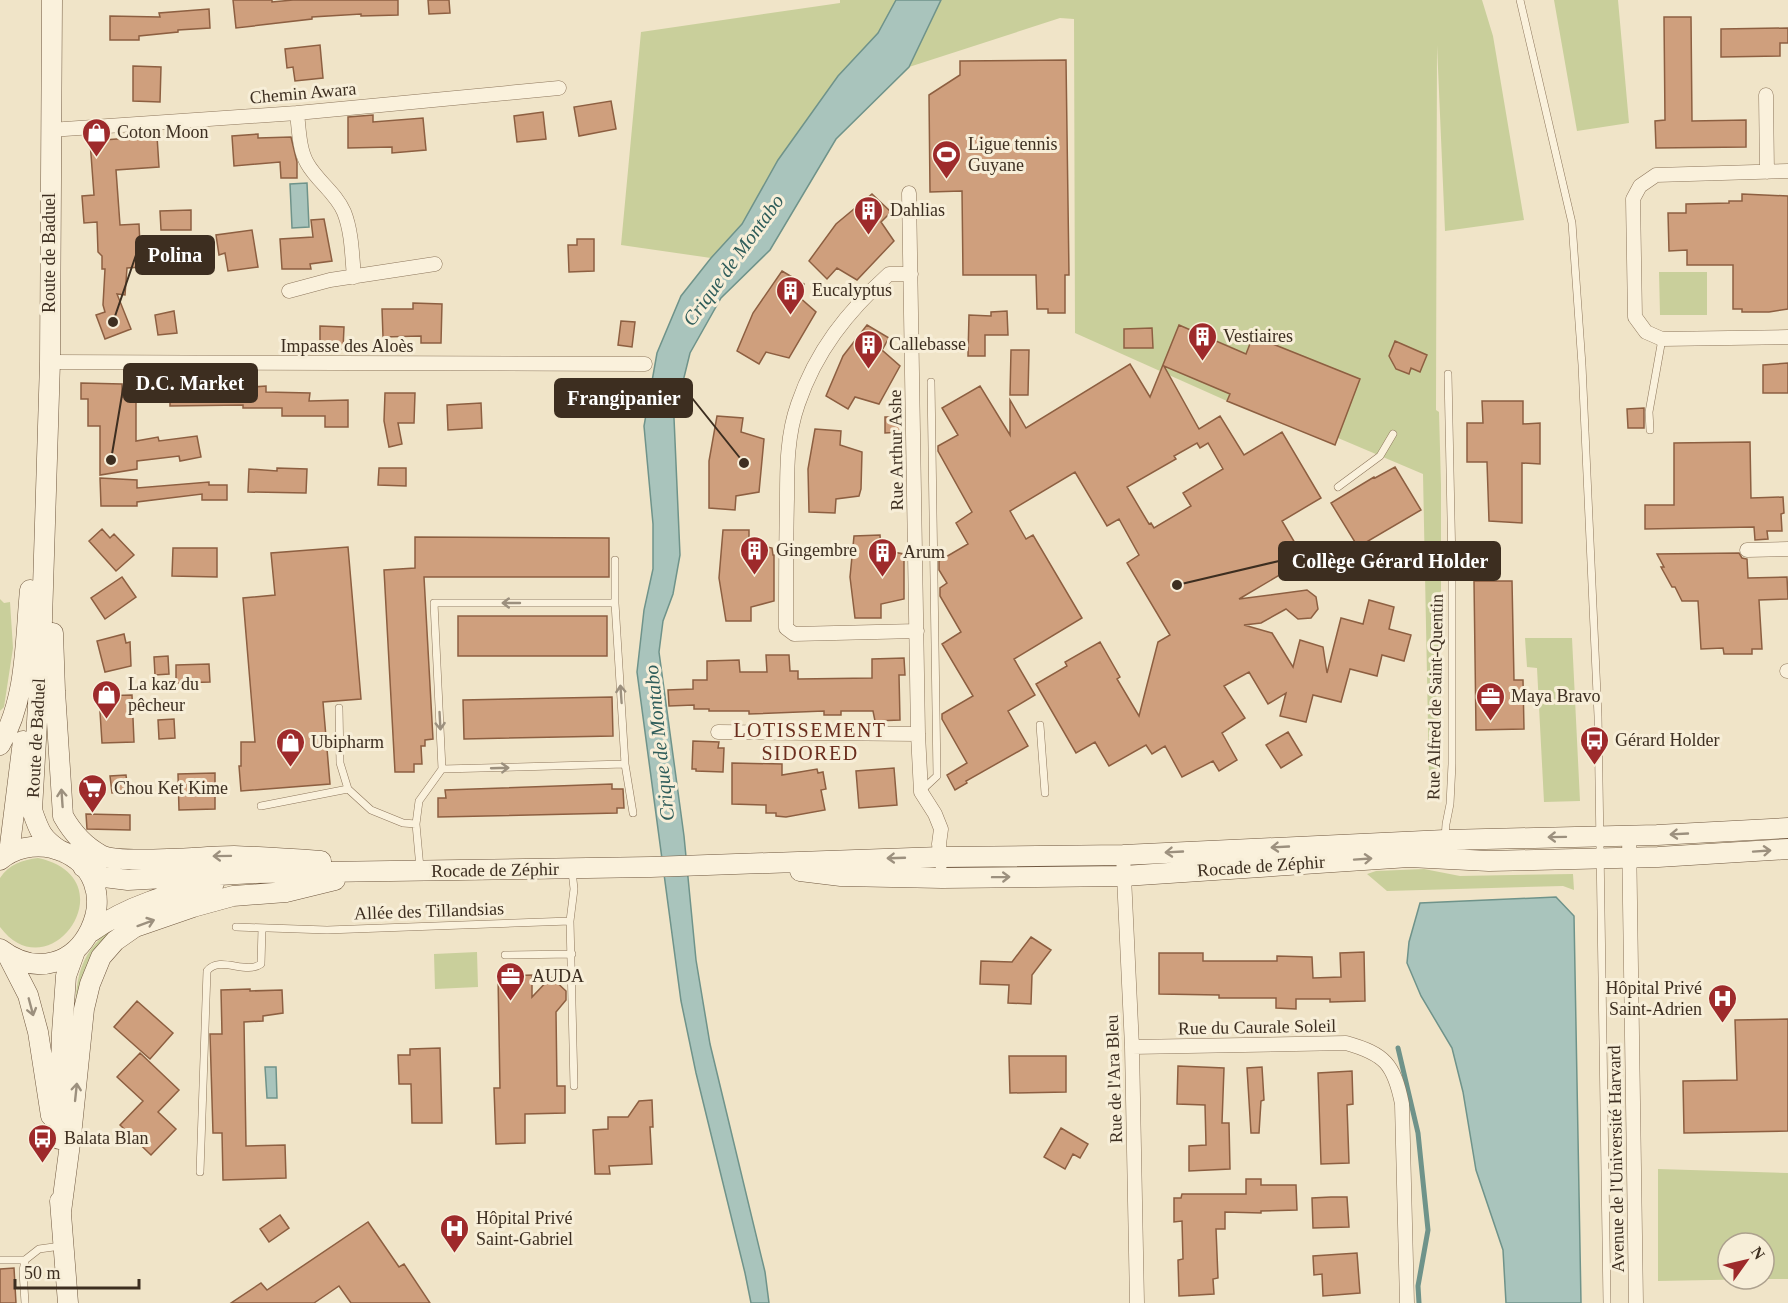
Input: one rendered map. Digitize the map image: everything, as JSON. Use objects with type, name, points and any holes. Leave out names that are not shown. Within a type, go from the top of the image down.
[{"type":"main road","name":"Route de Baduel","points":[[52,0],[50,362],[32,810],[38,830],[48,843],[73,857],[83,867]]},
{"type":"main road","name":"Route de Baduel","points":[[3,857],[22,742],[44,505]]},
{"type":"main road","points":[[0,745],[11,726],[20,688],[34,552],[44,505]]},
{"type":"main road","points":[[44,505],[63,816],[71,831],[102,856],[123,859],[233,856],[280,858],[344,863],[372,872]]},
{"type":"main road","name":"Rocade de Zéphir","points":[[83,867],[104,877],[128,880],[255,873],[692,866],[940,850],[1123,855],[1445,840],[1600,837],[1788,828]]},
{"type":"main road","points":[[3,857],[26,847],[44,846],[61,851]]},
{"type":"main road","name":"Rocade de Zéphir","points":[[735,864],[841,876],[942,878],[1124,876],[1409,856],[1476,861],[1601,859],[1788,849]]},
{"type":"main road","points":[[3,951],[24,961],[42,963],[65,957],[75,951],[91,932],[97,905],[96,891],[83,867]]},
{"type":"main road","points":[[61,1212],[84,1010],[90,984],[101,957],[116,941],[135,927],[193,907],[233,896],[286,892],[372,872]]},
{"type":"main road","name":"Rocade de Zéphir","points":[[91,932],[109,918],[134,907],[184,891],[255,873]]},
{"type":"main road","points":[[3,951],[23,982],[38,1032],[59,1166]]},
{"type":"main road","points":[[68,1303],[59,1166],[64,999],[66,976],[75,951]]},
{"type":"street","name":"Chemin Awara","points":[[50,130],[297,112],[559,88]]},
{"type":"street","points":[[1766,95],[1767,172]]},
{"type":"street","points":[[297,112],[302,150],[306,161],[340,204],[347,224],[354,277]]},
{"type":"street","points":[[1788,171],[1656,175],[1640,186],[1633,199],[1635,317],[1646,332],[1662,339],[1788,337]]},
{"type":"street","name":"Rue Arthur Ashe","points":[[909,193],[918,734],[921,792],[935,814],[941,829],[942,878]]},
{"type":"street","points":[[289,291],[330,280],[435,264]]},
{"type":"street","points":[[911,274],[889,274],[860,301],[829,340],[812,370],[797,405],[788,448],[786,628],[794,634],[917,631]]},
{"type":"street","name":"Impasse des Aloès","points":[[50,362],[645,364]]},
{"type":"street","points":[[1747,550],[1788,549]]},
{"type":"street","points":[[718,732],[918,734]]},
{"type":"street","name":"Avenue de l'Université Harvard","points":[[1629,835],[1636,1303]]},
{"type":"street","name":"Rue de l'Ara Bleu","points":[[1123,855],[1132,1047],[1137,1303]]},
{"type":"street","name":"Rue du Caurale Soleil","points":[[1132,1047],[1346,1043],[1368,1049],[1383,1060],[1396,1077],[1402,1104],[1407,1303]]},
{"type":"lane","points":[[1520,0],[1572,223],[1582,376],[1597,705],[1607,1303]]},
{"type":"lane","points":[[1650,430],[1649,412],[1662,339]]},
{"type":"lane","name":"Rue Alfred de Saint-Quentin","points":[[1445,840],[1450,804],[1452,740],[1452,566],[1448,374]]},
{"type":"lane","points":[[921,792],[937,776],[932,382]]},
{"type":"lane","points":[[1338,487],[1380,456],[1393,434]]},
{"type":"lane","points":[[615,560],[615,603],[625,764],[633,813]]},
{"type":"lane","points":[[420,872],[416,824],[419,801],[442,769],[434,603],[615,603]]},
{"type":"lane","points":[[339,708],[340,763],[348,789],[371,810],[403,823],[416,824]]},
{"type":"lane","points":[[1040,725],[1045,793]]},
{"type":"lane","points":[[442,769],[625,764]]},
{"type":"lane","points":[[261,806],[348,789]]},
{"type":"lane","points":[[572,868],[574,889],[570,921],[574,1086]]},
{"type":"lane","name":"Allée des Tillandsias","points":[[236,927],[327,930],[570,921]]},
{"type":"lane","points":[[200,1172],[207,971],[212,965],[217,964],[256,967],[261,964],[262,928]]},
{"type":"lane","points":[[506,955],[572,954]]},
{"type":"lane","points":[[0,1260],[25,1260],[39,1249],[63,1246]]},
{"type":"lane","points":[[25,1260],[25,1303]]},
{"type":"green space","points":[[840,0],[896,0],[878,33],[838,76],[778,160],[742,224],[711,258],[621,245],[641,32],[840,3]]},
{"type":"green space","points":[[941,0],[1482,0],[1493,36],[1524,220],[1445,231],[1437,45],[1436,410],[1439,412],[1441,485],[1441,775],[1429,776],[1423,474],[1338,438],[1335,445],[1227,401],[1075,333],[1074,19],[1060,18],[909,67]]},
{"type":"green space","points":[[1554,0],[1618,0],[1629,123],[1577,131]]},
{"type":"green space","points":[[1659,272],[1707,272],[1707,315],[1660,315]]},
{"type":"green space","points":[[0,599],[4,603],[10,602],[13,648],[4,707],[0,711]]},
{"type":"green space","points":[[1525,638],[1572,638],[1580,801],[1544,802],[1537,668],[1527,667]]},
{"type":"green space","points":[[38,858],[65,869],[78,887],[80,906],[72,925],[58,940],[40,947],[20,944],[0,927],[0,878],[8,869],[17,864]]},
{"type":"green space","points":[[1424,869],[1460,876],[1573,874],[1574,890],[1563,886],[1387,891],[1367,874],[1376,871]]},
{"type":"green space","points":[[142,911],[120,928],[76,1019],[78,981],[89,953],[110,930]]},
{"type":"green space","points":[[477,952],[478,987],[435,989],[434,954]]},
{"type":"green space","points":[[1658,1169],[1788,1173],[1788,1279],[1776,1279],[1776,1231],[1716,1231],[1716,1280],[1658,1281]]},
{"type":"water","name":"Crique de Montabo","points":[[896,0],[941,0],[909,67],[836,139],[770,250],[721,298],[690,353],[674,418],[680,555],[673,594],[663,621],[659,652],[684,836],[696,960],[710,1044],[765,1272],[769,1303],[751,1303],[681,1001],[637,672],[644,610],[653,569],[653,524],[644,426],[657,353],[681,296],[742,224],[778,160],[838,76],[878,33]]},
{"type":"water","points":[[307,183],[309,227],[292,228],[290,184]]},
{"type":"water","points":[[1556,897],[1574,916],[1581,1303],[1506,1303],[1503,1250],[1476,1170],[1463,1092],[1452,1048],[1421,996],[1407,963],[1409,942],[1420,903]]},
{"type":"water","points":[[265,1067],[276,1067],[277,1098],[267,1098]]},
{"type":"building","points":[[233,0],[272,0],[272,2],[398,0],[398,15],[361,16],[361,14],[312,17],[312,19],[236,28]]},
{"type":"building","points":[[428,0],[449,0],[450,13],[429,14]]},
{"type":"building","points":[[209,9],[210,28],[139,36],[139,40],[110,40],[110,16],[160,17],[159,13]]},
{"type":"building","points":[[1664,17],[1691,17],[1692,121],[1746,120],[1746,147],[1656,148],[1655,121],[1665,120]]},
{"type":"building","points":[[1788,28],[1788,43],[1780,43],[1780,56],[1721,57],[1721,29]]},
{"type":"building","points":[[320,45],[323,78],[295,81],[293,67],[287,68],[285,49]]},
{"type":"building","points":[[1066,60],[1069,275],[1065,275],[1065,313],[1048,313],[1048,309],[1037,309],[1036,275],[963,275],[962,191],[930,192],[929,95],[960,75],[960,61]]},
{"type":"building","points":[[133,66],[161,67],[160,102],[133,101]]},
{"type":"building","points":[[611,101],[616,129],[579,136],[574,107]]},
{"type":"building","points":[[543,112],[546,139],[517,142],[514,116]]},
{"type":"building","points":[[373,115],[373,122],[423,118],[426,150],[392,153],[392,147],[348,148],[348,117]]},
{"type":"building","points":[[258,134],[258,138],[291,137],[297,162],[297,178],[281,178],[280,162],[234,166],[232,136]]},
{"type":"building","points":[[157,136],[159,167],[116,170],[120,225],[139,224],[141,267],[127,268],[125,295],[117,294],[131,329],[105,339],[96,315],[105,312],[103,305],[105,269],[102,269],[102,256],[98,252],[97,222],[84,223],[82,196],[94,195],[90,141]]},
{"type":"building","name":"Dahlias","points":[[872,194],[891,212],[881,222],[894,241],[857,280],[837,268],[827,279],[809,261],[836,224]]},
{"type":"building","points":[[1742,194],[1788,196],[1788,309],[1742,312],[1742,309],[1733,309],[1733,265],[1687,265],[1687,250],[1669,251],[1668,213],[1686,213],[1686,204],[1742,201]]},
{"type":"building","points":[[191,210],[191,230],[161,230],[160,211]]},
{"type":"building","points":[[324,219],[332,261],[310,264],[311,269],[282,269],[280,239],[313,237],[311,220]]},
{"type":"building","points":[[252,230],[258,267],[228,271],[225,253],[219,255],[216,235]]},
{"type":"building","points":[[577,239],[594,239],[594,271],[569,272],[568,245],[577,245]]},
{"type":"building","name":"Eucalyptus","points":[[782,271],[804,284],[798,296],[816,312],[789,358],[766,352],[759,364],[737,351],[753,313]]},
{"type":"building","points":[[413,303],[442,304],[441,343],[421,343],[421,336],[383,337],[382,309],[413,309]]},
{"type":"building","points":[[174,311],[177,333],[158,335],[155,315]]},
{"type":"building","points":[[1007,311],[1008,335],[985,335],[985,356],[968,356],[969,315],[991,316],[991,312]]},
{"type":"building","points":[[621,321],[635,322],[632,347],[618,345]]},
{"type":"building","name":"Callebasse","points":[[867,325],[889,338],[882,350],[900,366],[879,404],[855,397],[848,409],[826,396],[843,356]]},
{"type":"building","points":[[1179,325],[1246,354],[1253,336],[1360,379],[1335,445],[1227,401],[1230,394],[1164,366],[1199,429],[1220,416],[1244,455],[1282,432],[1321,498],[1282,521],[1305,560],[1239,599],[1307,590],[1316,597],[1318,609],[1311,618],[1298,619],[1286,609],[1261,623],[1244,625],[1272,633],[1293,667],[1300,640],[1323,647],[1327,673],[1341,618],[1363,624],[1369,600],[1394,607],[1389,629],[1411,635],[1404,661],[1382,655],[1377,676],[1350,669],[1341,702],[1313,695],[1306,722],[1280,716],[1286,693],[1268,704],[1249,672],[1224,686],[1245,718],[1222,733],[1237,760],[1219,771],[1213,761],[1182,777],[1165,746],[1152,754],[1146,745],[1109,766],[1095,742],[1076,753],[1036,684],[1067,666],[1065,662],[1100,642],[1120,677],[1117,679],[1139,716],[1158,642],[1170,635],[1127,563],[1139,555],[1119,519],[1107,526],[1075,472],[1010,511],[1026,539],[1033,535],[1082,618],[1014,659],[1035,695],[1008,711],[1028,746],[966,781],[967,783],[955,790],[947,775],[967,763],[942,719],[942,714],[973,696],[942,644],[961,632],[940,596],[940,588],[947,583],[939,570],[939,561],[968,544],[956,523],[972,512],[938,451],[938,446],[958,435],[942,408],[980,386],[1010,435],[1010,400],[1026,428],[1130,364],[1150,397]],"holes":[[[1197,443],[1200,448],[1208,443],[1223,469],[1183,493],[1191,506],[1154,528],[1151,523],[1149,524],[1127,487],[1176,459],[1174,456]]]},
{"type":"building","points":[[320,326],[344,327],[343,349],[320,349]]},
{"type":"building","points":[[1152,328],[1153,348],[1124,348],[1124,329]]},
{"type":"building","points":[[1395,341],[1427,355],[1420,372],[1411,368],[1409,374],[1396,369],[1389,356]]},
{"type":"building","points":[[1011,350],[1029,350],[1028,395],[1010,395]]},
{"type":"building","points":[[1788,363],[1788,393],[1763,393],[1763,365]]},
{"type":"building","points":[[81,383],[122,384],[122,397],[136,397],[136,441],[158,437],[159,441],[197,436],[201,457],[180,461],[179,456],[137,461],[137,469],[100,475],[100,426],[88,426],[88,399],[81,399]]},
{"type":"building","points":[[266,386],[266,392],[310,393],[309,401],[348,400],[348,427],[325,427],[325,416],[282,416],[282,408],[243,408],[243,405],[170,406],[170,393]]},
{"type":"building","points":[[385,393],[415,393],[414,423],[398,423],[402,444],[389,447],[384,421]]},
{"type":"building","points":[[1482,401],[1523,401],[1523,424],[1540,423],[1540,464],[1522,463],[1522,523],[1489,521],[1487,462],[1467,462],[1467,423],[1483,423]]},
{"type":"building","points":[[481,403],[482,428],[448,430],[447,405]]},
{"type":"building","points":[[1644,408],[1644,428],[1628,428],[1627,409]]},
{"type":"building","points":[[717,416],[743,418],[741,432],[764,439],[759,492],[736,496],[735,510],[709,508],[709,461]]},
{"type":"building","points":[[885,417],[902,417],[902,432],[885,433]]},
{"type":"building","points":[[815,429],[841,431],[840,445],[862,452],[859,496],[836,499],[835,513],[809,512],[808,469]]},
{"type":"building","points":[[1750,442],[1751,498],[1783,497],[1782,531],[1767,531],[1768,539],[1755,540],[1754,527],[1645,529],[1645,505],[1674,505],[1674,443]]},
{"type":"building","points":[[1395,467],[1421,510],[1358,547],[1331,503]]},
{"type":"building","points":[[277,468],[307,469],[306,493],[248,492],[249,469],[277,471]]},
{"type":"building","points":[[379,468],[406,468],[406,486],[378,485]]},
{"type":"building","points":[[100,478],[137,480],[137,488],[209,482],[209,485],[227,485],[227,500],[202,500],[202,494],[137,502],[137,506],[101,506]]},
{"type":"building","points":[[102,529],[110,538],[114,534],[134,555],[116,571],[89,541]]},
{"type":"building","name":"Gingembre","points":[[723,530],[749,530],[749,543],[772,548],[774,601],[751,607],[751,621],[726,621],[719,578]]},
{"type":"building","name":"Arum","points":[[880,535],[881,550],[904,554],[904,599],[881,604],[881,618],[855,618],[850,577],[854,536]]},
{"type":"building","points":[[415,537],[609,538],[609,577],[424,577],[433,739],[425,740],[425,746],[421,746],[422,764],[414,764],[414,772],[395,772],[384,570],[415,568]]},
{"type":"building","points":[[348,547],[361,699],[323,702],[330,784],[241,791],[239,766],[241,766],[241,742],[255,742],[243,598],[275,595],[271,553]]},
{"type":"building","points":[[173,548],[217,548],[217,577],[172,576]]},
{"type":"building","points":[[1739,553],[1742,558],[1747,559],[1748,578],[1787,577],[1788,599],[1759,600],[1762,649],[1752,649],[1752,654],[1724,654],[1723,648],[1701,649],[1698,601],[1682,601],[1661,567],[1664,567],[1657,554]]},
{"type":"building","points":[[122,577],[136,597],[105,619],[91,598]]},
{"type":"building","points":[[1474,581],[1512,581],[1514,680],[1523,680],[1524,729],[1476,730]]},
{"type":"building","points":[[458,616],[607,616],[607,656],[458,656]]},
{"type":"building","points":[[124,634],[126,643],[130,642],[131,666],[105,672],[97,641]]},
{"type":"building","points":[[766,655],[789,655],[790,671],[798,671],[798,679],[872,678],[872,659],[904,658],[905,675],[899,675],[900,720],[875,721],[873,711],[841,711],[841,715],[824,715],[824,711],[749,714],[749,711],[694,709],[694,705],[669,706],[668,690],[693,689],[693,680],[707,680],[707,661],[739,660],[740,672],[767,672]]},
{"type":"building","points":[[168,656],[169,674],[155,675],[154,657]]},
{"type":"building","points":[[209,664],[210,682],[176,683],[176,665]]},
{"type":"building","points":[[132,695],[134,742],[102,743],[99,696]]},
{"type":"building","points":[[612,697],[613,736],[464,739],[463,700]]},
{"type":"building","points":[[174,719],[175,738],[159,739],[158,720]]},
{"type":"building","points":[[1288,732],[1302,755],[1281,768],[1266,745]]},
{"type":"building","points":[[693,741],[719,742],[718,748],[724,748],[723,772],[692,769]]},
{"type":"building","points":[[732,763],[782,764],[782,775],[817,769],[818,773],[823,772],[826,789],[821,790],[825,810],[786,817],[776,816],[776,813],[766,813],[766,805],[732,804]]},
{"type":"building","points":[[894,768],[897,805],[859,808],[856,771]]},
{"type":"building","points":[[215,773],[215,809],[179,810],[178,774]]},
{"type":"building","points":[[126,775],[128,791],[112,793],[110,776]]},
{"type":"building","points":[[612,784],[612,789],[623,789],[624,808],[617,808],[617,813],[438,817],[438,798],[446,798],[445,790]]},
{"type":"building","points":[[86,814],[130,815],[130,830],[87,829]]},
{"type":"building","points":[[1031,937],[1051,950],[1032,975],[1031,1004],[1008,1003],[1009,985],[980,984],[981,961],[1012,962]]},
{"type":"building","points":[[1364,952],[1365,1001],[1330,1002],[1330,999],[1296,999],[1296,1009],[1276,1008],[1276,998],[1219,998],[1219,995],[1159,994],[1159,953],[1203,953],[1203,961],[1277,961],[1277,956],[1312,957],[1313,978],[1341,977],[1340,953]]},
{"type":"building","points":[[532,975],[532,997],[551,977],[566,991],[566,1000],[556,1012],[557,1086],[565,1086],[565,1113],[525,1114],[525,1143],[496,1144],[494,1088],[500,1088],[498,976]]},
{"type":"building","points":[[250,989],[250,991],[282,990],[283,1013],[263,1016],[263,1021],[244,1022],[246,1146],[285,1145],[286,1178],[223,1180],[222,1133],[213,1133],[210,1034],[222,1034],[221,990]]},
{"type":"building","points":[[137,1001],[173,1033],[150,1059],[114,1027]]},
{"type":"building","points":[[1788,1019],[1788,1131],[1684,1133],[1683,1081],[1737,1080],[1735,1020]]},
{"type":"building","points":[[440,1048],[442,1123],[412,1123],[411,1084],[399,1084],[398,1055],[410,1055],[410,1049]]},
{"type":"building","points":[[140,1053],[179,1090],[158,1112],[176,1129],[151,1155],[120,1125],[143,1101],[117,1077]]},
{"type":"building","points":[[1009,1056],[1066,1056],[1066,1092],[1010,1093]]},
{"type":"building","points":[[1178,1066],[1224,1068],[1222,1123],[1229,1123],[1230,1169],[1189,1171],[1189,1146],[1206,1145],[1205,1105],[1177,1104]]},
{"type":"building","points":[[1262,1067],[1264,1100],[1261,1101],[1259,1133],[1251,1133],[1247,1068]]},
{"type":"building","points":[[1352,1071],[1353,1104],[1347,1105],[1349,1163],[1321,1164],[1318,1073]]},
{"type":"building","points":[[652,1100],[653,1127],[650,1127],[652,1164],[609,1166],[610,1174],[595,1174],[593,1130],[608,1129],[608,1117],[628,1117],[639,1101]]},
{"type":"building","points":[[1061,1128],[1088,1144],[1080,1158],[1073,1154],[1065,1169],[1044,1157]]},
{"type":"building","points":[[1246,1179],[1261,1179],[1261,1185],[1296,1185],[1297,1210],[1261,1211],[1261,1213],[1225,1212],[1225,1229],[1216,1229],[1218,1278],[1213,1279],[1214,1294],[1179,1296],[1178,1260],[1183,1259],[1182,1221],[1174,1222],[1174,1198],[1181,1198],[1182,1194],[1246,1194]]},
{"type":"building","points":[[1347,1197],[1349,1227],[1313,1228],[1312,1198]]},
{"type":"building","points":[[280,1215],[289,1228],[269,1242],[260,1229]]},
{"type":"building","points":[[368,1222],[399,1267],[404,1264],[430,1303],[351,1303],[339,1286],[314,1303],[231,1303],[261,1283],[267,1290]]},
{"type":"building","points":[[1357,1253],[1360,1293],[1323,1296],[1322,1274],[1314,1275],[1313,1256]]},
{"type":"building","points":[[14,1268],[16,1303],[0,1303],[0,1269]]},
{"type":"waterway","points":[[1398,1048],[1418,1133],[1428,1230],[1418,1286],[1419,1303]]},
{"type":"place","name":"Coton Moon","points":[[96,158]]},
{"type":"place","name":"Ligue tennis Guyane","points":[[947,180]]},
{"type":"place","name":"Dahlias","points":[[869,236]]},
{"type":"place","name":"Eucalyptus","points":[[791,316]]},
{"type":"place","name":"Polina","points":[[113,322]]},
{"type":"place","name":"Vestiaires","points":[[1202,362]]},
{"type":"place","name":"Callebasse","points":[[868,370]]},
{"type":"place","name":"D.C. Market","points":[[111,460]]},
{"type":"place","name":"Frangipanier","points":[[744,463]]},
{"type":"place","name":"Gingembre","points":[[755,576]]},
{"type":"place","name":"Arum","points":[[882,578]]},
{"type":"place","name":"Collège Gérard Holder","points":[[1177,585]]},
{"type":"place","name":"La kaz du pêcheur","points":[[107,720]]},
{"type":"place","name":"Maya Bravo","points":[[1490,722]]},
{"type":"place","name":"Gérard Holder","points":[[1594,766]]},
{"type":"place","name":"Ubipharm","points":[[290,768]]},
{"type":"place","name":"Chou Ket Kime","points":[[93,814]]},
{"type":"place","name":"AUDA","points":[[511,1002]]},
{"type":"place","name":"Hôpital Privé Saint-Adrien","points":[[1723,1024]]},
{"type":"place","name":"Balata Blan","points":[[43,1164]]},
{"type":"place","name":"Hôpital Privé Saint-Gabriel","points":[[455,1254]]},
{"type":"district","name":"LOTISSEMENT SIDORED","points":[[810,742]]}]
